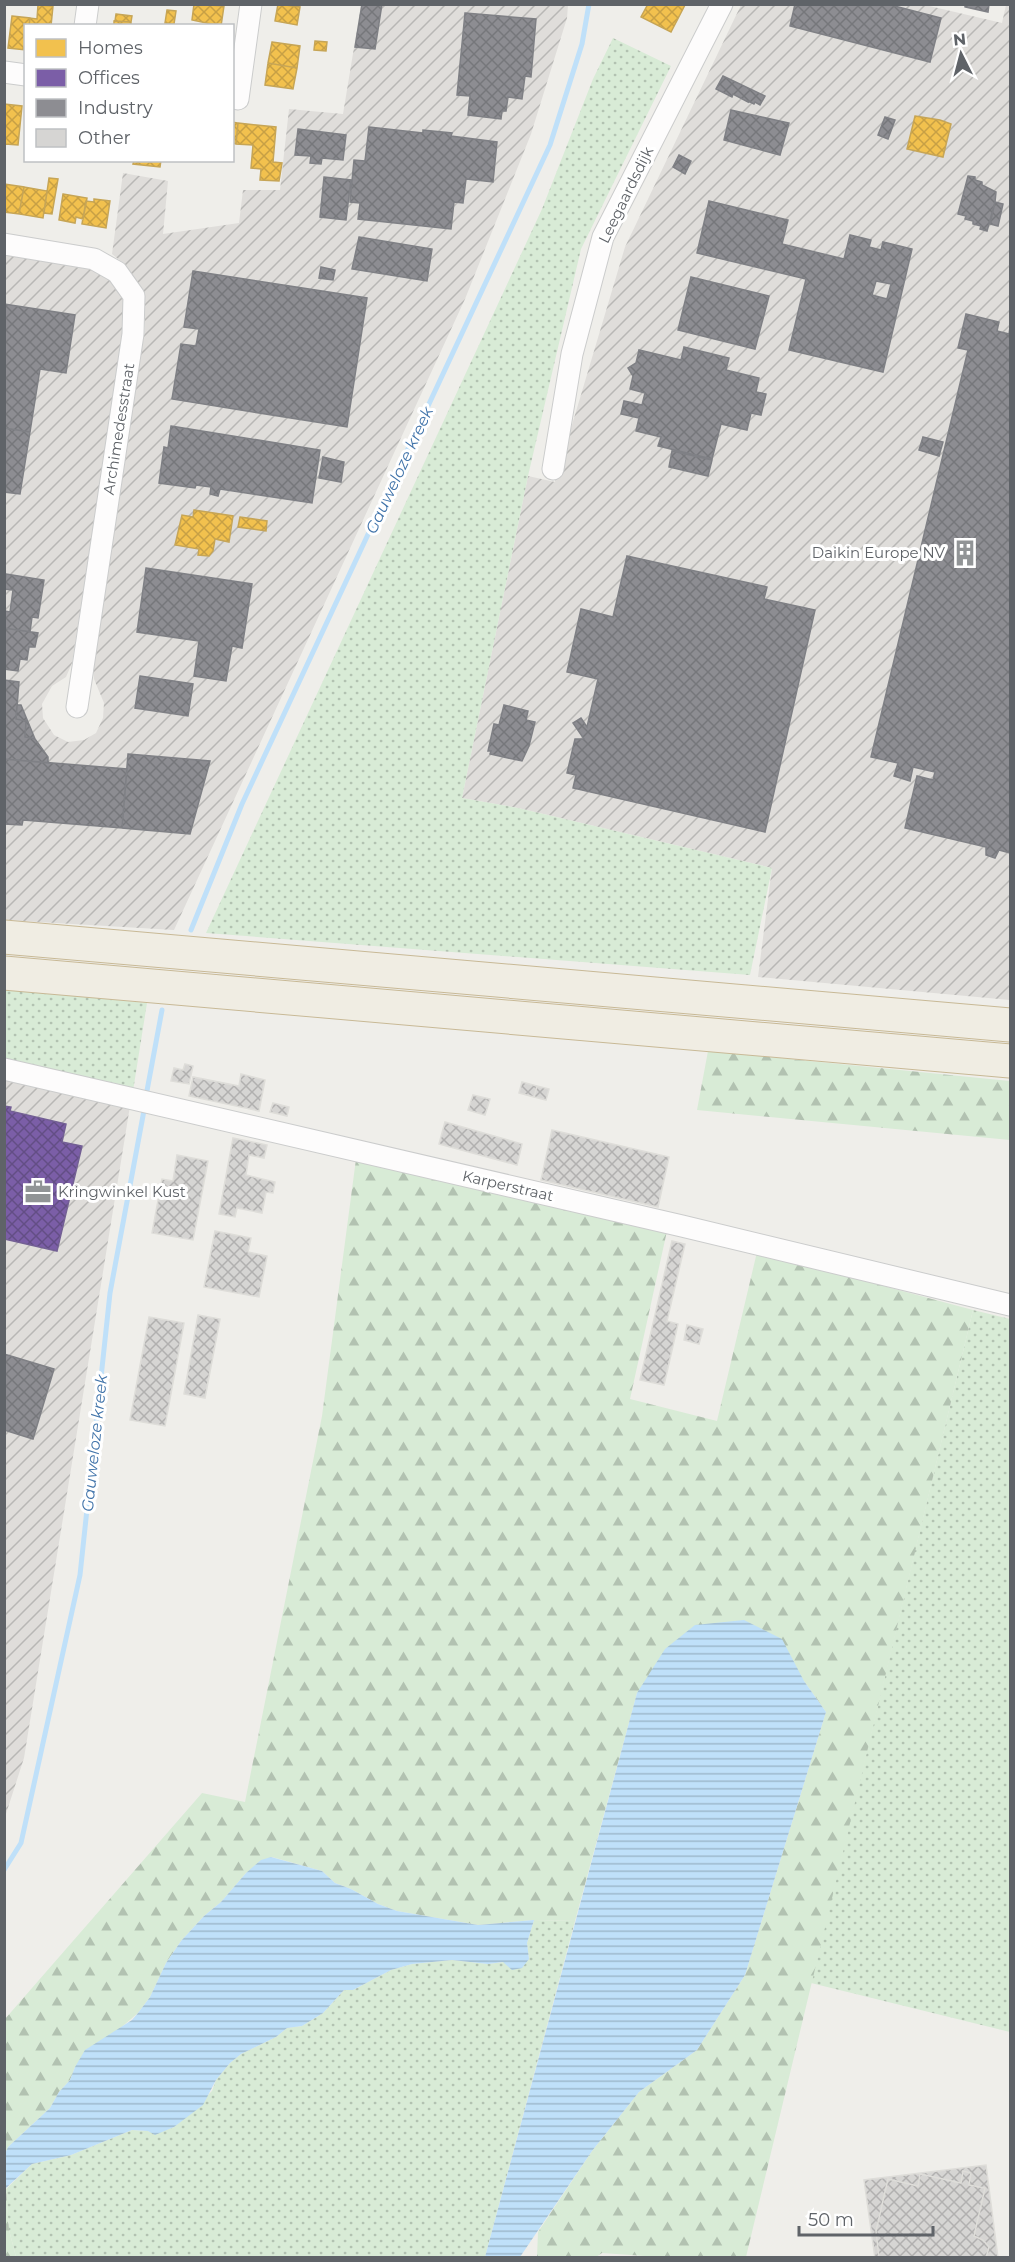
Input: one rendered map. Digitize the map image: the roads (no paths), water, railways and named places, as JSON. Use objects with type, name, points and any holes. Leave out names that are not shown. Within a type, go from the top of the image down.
[{"type":"highway","points":[[4,937],[1011,1025]]},
{"type":"highway","points":[[4,973],[1011,1061]]},
{"type":"street","points":[[85,24],[87,4]]},
{"type":"street","points":[[234,98],[238,99],[251,4]]},
{"type":"street","name":"Leegaardsdijk","points":[[553,469],[572,354],[603,237],[722,4]]},
{"type":"street","points":[[4,72],[24,75]]},
{"type":"street","name":"Archimedesstraat","points":[[4,244],[94,259],[117,272],[134,296],[134,333],[77,707]]},
{"type":"street","name":"Karperstraat","points":[[4,1069],[1011,1305]]},
{"type":"water","points":[[744,1620],[782,1639],[804,1681],[826,1712],[745,1975],[697,2050],[639,2092],[592,2151],[520,2257],[485,2257],[637,1693],[665,1649],[695,1625]]},
{"type":"water","points":[[271,1857],[322,1871],[335,1883],[397,1911],[478,1925],[534,1920],[527,1943],[529,1959],[522,1968],[512,1970],[503,1962],[488,1964],[452,1960],[412,1964],[391,1970],[353,1990],[344,1990],[323,2013],[302,2026],[287,2028],[276,2037],[241,2054],[216,2080],[203,2105],[174,2127],[155,2135],[148,2131],[132,2130],[71,2155],[32,2164],[5,2189],[5,2154],[8,2147],[50,2108],[59,2092],[70,2080],[85,2050],[132,2020],[150,1997],[166,1963],[181,1941],[204,1916],[221,1902],[246,1873],[261,1860]]},
{"type":"waterway","name":"Gauweloze kreek","points":[[191,930],[242,804],[550,145],[582,44],[589,4]]},
{"type":"waterway","name":"Gauweloze kreek","points":[[146,1096],[162,1010]]},
{"type":"waterway","name":"Gauweloze kreek","points":[[4,1870],[21,1843],[80,1575],[110,1293],[145,1105]]},
{"type":"place","name":"Daikin Europe NV","points":[[965,553]]},
{"type":"place","name":"Kringwinkel Kust","points":[[38,1192]]}]
